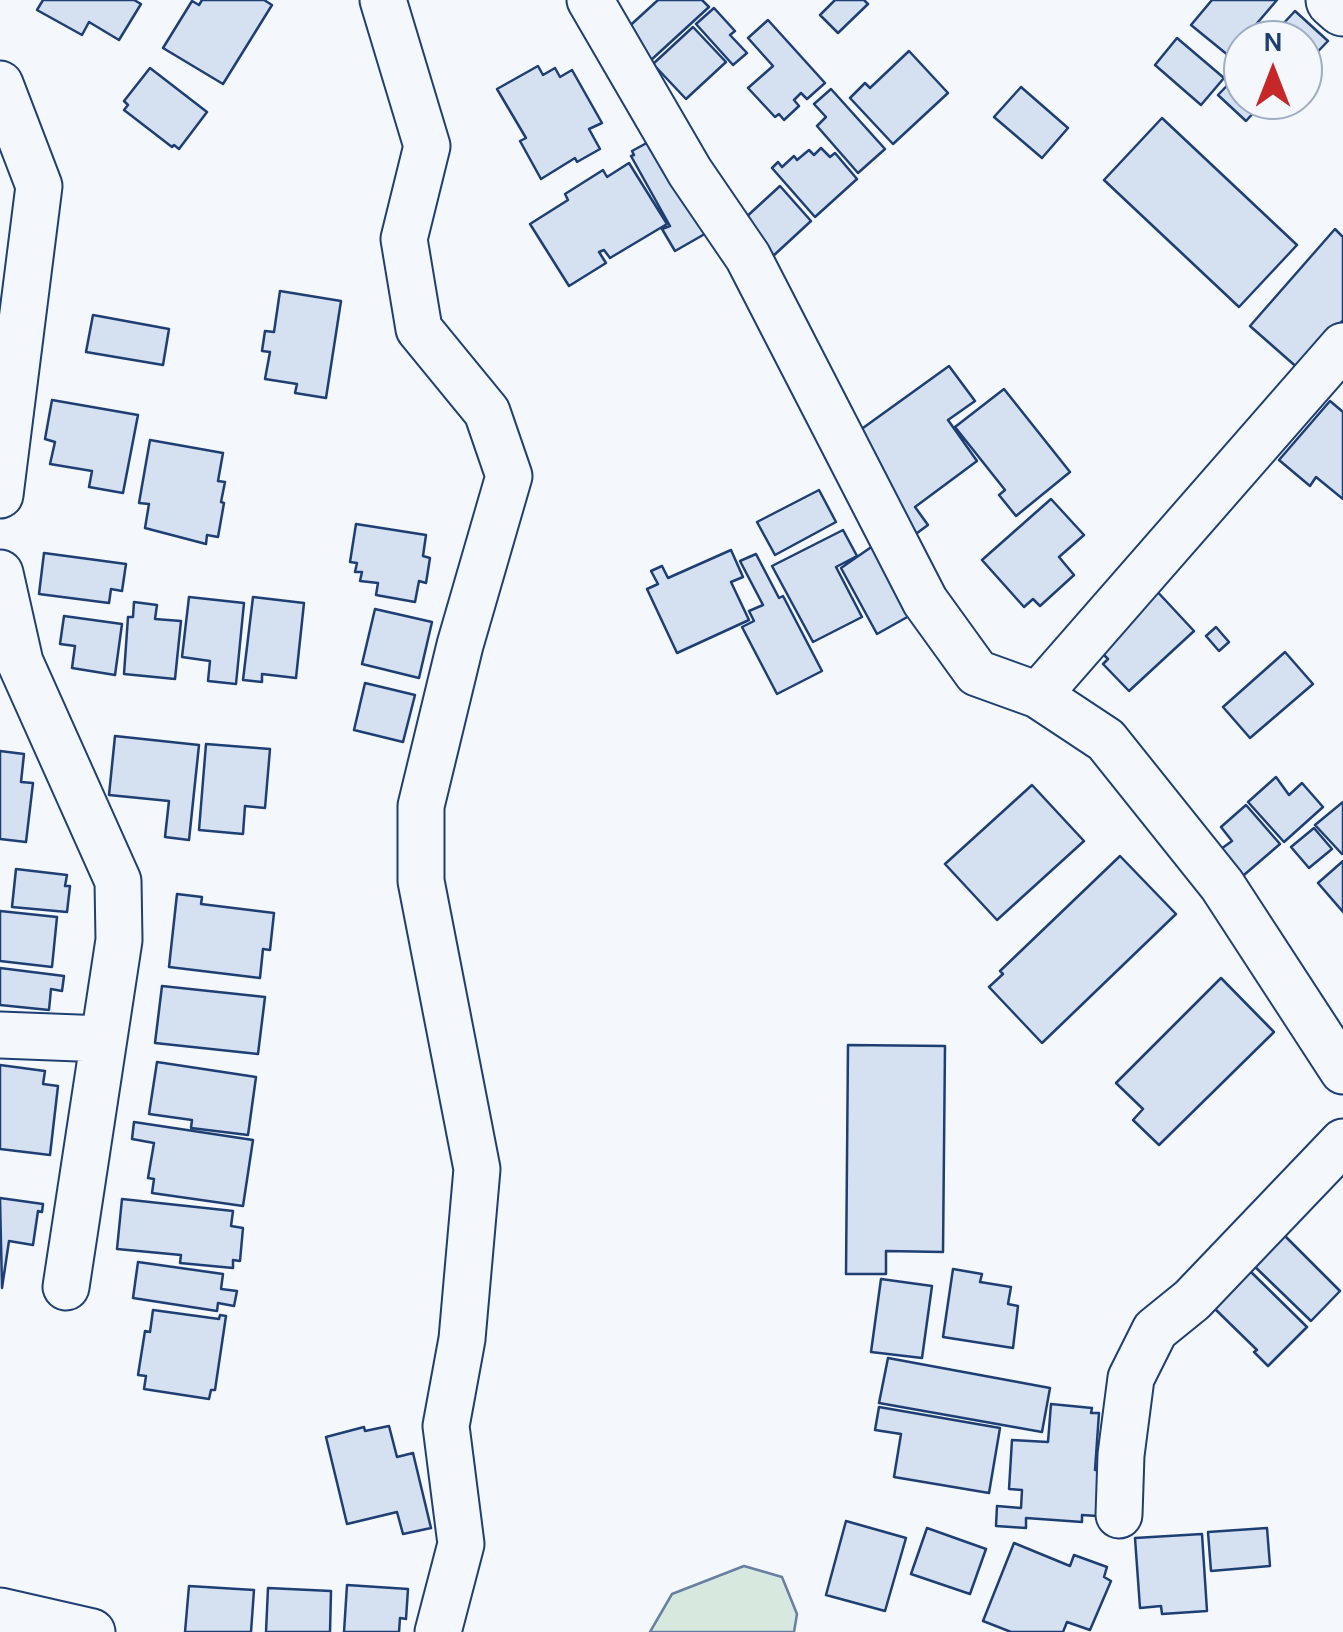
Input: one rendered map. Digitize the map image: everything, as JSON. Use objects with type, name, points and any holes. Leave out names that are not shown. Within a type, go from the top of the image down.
[{"type":"main road","points":[[1334,0],[1343,8]]},
{"type":"street","points":[[383,0],[427,146],[404,239],[418,329],[487,412],[509,476],[460,644],[421,806],[421,882],[477,1169],[462,1339],[446,1426],[461,1544],[438,1632]]},
{"type":"street","points":[[590,0],[690,172],[748,257],[925,601],[977,674],[1038,696],[1106,740],[1222,885],[1343,1071]]},
{"type":"street","points":[[0,84],[39,186],[0,495]]},
{"type":"street","points":[[1038,696],[1343,346]]},
{"type":"street","points":[[0,573],[10,662],[118,880],[119,940],[66,1287]]},
{"type":"street","points":[[0,1035],[104,1039]]},
{"type":"street","points":[[1119,1516],[1120,1455],[1130,1378],[1155,1330],[1192,1300],[1343,1142]]},
{"type":"street","points":[[0,1612],[92,1632]]},
{"type":"shaded area","points":[[744,1566],[782,1577],[797,1614],[794,1632],[650,1632],[672,1594]]},
{"type":"building","points":[[43,0],[134,0],[141,4],[119,40],[89,22],[82,35],[37,10]]},
{"type":"building","points":[[202,0],[264,0],[272,5],[223,84],[163,48],[192,1],[199,5]]},
{"type":"building","points":[[658,0],[702,0],[709,7],[650,61],[623,32]]},
{"type":"building","points":[[835,0],[864,0],[868,4],[838,33],[820,15]]},
{"type":"building","points":[[1212,0],[1277,0],[1260,20],[1223,20],[1223,51],[1191,25]]},
{"type":"building","points":[[714,8],[735,31],[730,35],[747,53],[733,65],[696,24]]},
{"type":"building","points":[[1295,11],[1305,20],[1287,20]]},
{"type":"building","points":[[768,20],[825,83],[807,99],[801,93],[794,100],[799,106],[784,120],[779,114],[775,117],[748,88],[773,66],[748,38]]},
{"type":"building","points":[[693,27],[726,62],[686,99],[653,64]]},
{"type":"building","points":[[1177,38],[1223,79],[1201,105],[1155,65]]},
{"type":"building","points":[[909,51],[948,93],[893,144],[850,98],[865,83],[870,88]]},
{"type":"building","points":[[538,66],[543,75],[555,68],[560,77],[572,70],[602,123],[589,129],[600,149],[577,162],[575,158],[541,179],[520,141],[526,138],[497,89]]},
{"type":"building","points":[[150,68],[207,112],[179,149],[124,110],[128,105],[124,101]]},
{"type":"building","points":[[1021,87],[1068,128],[1042,158],[994,117]]},
{"type":"building","points":[[831,89],[885,149],[858,173],[817,126],[826,117],[814,104]]},
{"type":"building","points":[[1162,118],[1297,245],[1239,307],[1104,180]]},
{"type":"building","points":[[665,133],[710,231],[675,251],[662,229],[670,226],[631,156],[632,151]]},
{"type":"building","points":[[821,148],[830,157],[835,153],[857,179],[815,217],[772,168],[778,162],[782,167],[794,156],[797,160],[809,150],[814,155]]},
{"type":"building","points":[[629,163],[667,224],[610,258],[604,250],[599,252],[606,263],[569,286],[530,224],[568,200],[565,194],[603,170],[607,177]]},
{"type":"building","points":[[780,186],[811,221],[772,257],[762,246],[766,243],[744,219]]},
{"type":"building","points":[[1335,229],[1343,237],[1343,320],[1300,370],[1250,326]]},
{"type":"building","points":[[280,291],[341,301],[326,398],[295,393],[297,384],[265,379],[270,352],[262,351],[265,331],[274,332]]},
{"type":"building","points":[[93,315],[169,329],[163,365],[86,352]]},
{"type":"building","points":[[949,366],[975,401],[948,420],[977,461],[915,507],[928,525],[913,536],[856,433]]},
{"type":"building","points":[[1004,389],[1070,472],[1016,516],[999,495],[1005,490],[955,427]]},
{"type":"building","points":[[52,400],[138,415],[123,493],[89,487],[92,471],[50,464],[55,442],[45,439]]},
{"type":"building","points":[[1330,401],[1343,412],[1343,499],[1316,477],[1310,486],[1279,460]]},
{"type":"building","points":[[150,440],[223,453],[218,481],[225,482],[221,502],[224,503],[218,537],[207,535],[206,544],[145,528],[149,504],[139,503]]},
{"type":"building","points":[[819,490],[836,522],[775,555],[757,522]]},
{"type":"building","points":[[1051,499],[1084,535],[1059,557],[1074,575],[1040,606],[1033,599],[1024,607],[982,560]]},
{"type":"building","points":[[356,524],[426,535],[423,556],[430,558],[426,583],[419,581],[415,602],[376,595],[378,583],[360,581],[362,572],[355,572],[357,563],[350,562]]},
{"type":"building","points":[[843,530],[857,556],[836,567],[862,617],[813,642],[772,566]]},
{"type":"building","points":[[880,541],[918,611],[877,634],[841,568]]},
{"type":"building","points":[[731,550],[743,577],[731,582],[749,620],[677,653],[647,589],[658,584],[651,571],[662,566],[668,578]]},
{"type":"building","points":[[44,553],[126,564],[122,591],[111,589],[109,603],[39,594]]},
{"type":"building","points":[[756,554],[822,671],[777,694],[742,627],[754,621],[749,611],[763,605],[740,561]]},
{"type":"building","points":[[1153,587],[1194,631],[1129,691],[1103,664],[1108,659],[1092,643]]},
{"type":"building","points":[[189,597],[244,603],[236,684],[208,681],[210,661],[182,657]]},
{"type":"building","points":[[253,597],[304,603],[296,678],[262,674],[262,682],[243,680]]},
{"type":"building","points":[[134,602],[157,605],[155,619],[181,621],[175,679],[124,674],[128,617],[133,617]]},
{"type":"building","points":[[375,609],[432,622],[419,678],[362,664]]},
{"type":"building","points":[[64,616],[122,624],[115,675],[72,668],[75,646],[60,644]]},
{"type":"building","points":[[1216,627],[1229,642],[1219,651],[1206,636]]},
{"type":"building","points":[[1285,652],[1313,684],[1250,738],[1223,707]]},
{"type":"building","points":[[365,683],[415,695],[403,742],[354,730]]},
{"type":"building","points":[[115,736],[199,745],[189,840],[165,837],[169,801],[109,795]]},
{"type":"building","points":[[206,744],[270,749],[265,808],[245,806],[243,834],[199,830]]},
{"type":"building","points":[[0,751],[24,754],[21,782],[33,783],[26,842],[0,839]]},
{"type":"building","points":[[1276,777],[1289,795],[1302,783],[1323,807],[1284,842],[1248,802]]},
{"type":"building","points":[[1032,785],[1084,841],[997,920],[945,864]]},
{"type":"building","points":[[1343,802],[1343,853],[1342,854],[1315,825]]},
{"type":"building","points":[[1246,805],[1280,844],[1237,881],[1224,866],[1231,860],[1221,849],[1232,841],[1221,827]]},
{"type":"building","points":[[1314,828],[1332,849],[1309,868],[1291,847]]},
{"type":"building","points":[[1120,856],[1176,914],[1042,1043],[989,987],[1003,974],[1000,971]]},
{"type":"building","points":[[1343,861],[1343,912],[1318,883]]},
{"type":"building","points":[[16,869],[67,875],[67,912],[12,907]]},
{"type":"building","points":[[177,894],[202,897],[201,904],[274,913],[270,950],[263,949],[260,978],[169,967]]},
{"type":"building","points":[[0,911],[57,917],[52,967],[0,961]]},
{"type":"building","points":[[0,968],[64,976],[62,991],[51,989],[49,1010],[0,1005]]},
{"type":"building","points":[[1221,978],[1274,1032],[1159,1145],[1133,1120],[1143,1109],[1116,1083]]},
{"type":"building","points":[[162,986],[265,997],[258,1054],[155,1043]]},
{"type":"building","points":[[848,1045],[945,1046],[943,1252],[886,1251],[886,1274],[846,1274]]},
{"type":"building","points":[[157,1062],[256,1077],[248,1135],[191,1128],[192,1120],[149,1114]]},
{"type":"building","points":[[0,1065],[45,1071],[43,1084],[58,1086],[50,1155],[0,1149]]},
{"type":"building","points":[[134,1122],[253,1140],[243,1206],[152,1193],[154,1179],[148,1178],[154,1143],[132,1139]]},
{"type":"building","points":[[0,1198],[43,1204],[42,1212],[38,1211],[33,1245],[9,1241],[2,1288]]},
{"type":"building","points":[[122,1199],[233,1211],[231,1226],[243,1228],[240,1261],[233,1260],[233,1268],[180,1263],[181,1255],[117,1249]]},
{"type":"building","points":[[1279,1230],[1340,1291],[1311,1321],[1249,1261]]},
{"type":"building","points":[[138,1262],[223,1274],[221,1289],[237,1291],[234,1306],[218,1303],[217,1311],[133,1298]]},
{"type":"building","points":[[953,1269],[982,1274],[980,1282],[1011,1287],[1008,1304],[1018,1306],[1013,1348],[943,1337]]},
{"type":"building","points":[[1248,1269],[1307,1327],[1268,1366],[1212,1306]]},
{"type":"building","points":[[881,1279],[932,1286],[922,1358],[871,1352]]},
{"type":"building","points":[[153,1310],[219,1319],[220,1315],[226,1316],[215,1390],[211,1390],[209,1399],[144,1389],[146,1376],[138,1375],[145,1331],[150,1332]]},
{"type":"building","points":[[888,1358],[1050,1388],[1042,1432],[879,1403]]},
{"type":"building","points":[[1051,1404],[1092,1408],[1091,1413],[1099,1413],[1097,1516],[1082,1515],[1082,1522],[1026,1518],[1026,1528],[996,1526],[997,1506],[1021,1508],[1022,1490],[1009,1489],[1012,1440],[1048,1442]]},
{"type":"building","points":[[879,1407],[1000,1428],[989,1493],[894,1477],[901,1434],[875,1430]]},
{"type":"building","points":[[389,1426],[397,1457],[413,1453],[431,1528],[403,1534],[397,1512],[347,1524],[326,1437],[364,1427],[365,1431]]},
{"type":"building","points":[[846,1521],[906,1538],[885,1611],[826,1595]]},
{"type":"building","points":[[927,1528],[986,1549],[970,1594],[911,1574]]},
{"type":"building","points":[[1267,1528],[1270,1566],[1211,1571],[1208,1532]]},
{"type":"building","points":[[1202,1534],[1207,1611],[1162,1614],[1161,1606],[1140,1608],[1135,1538]]},
{"type":"building","points":[[1014,1543],[1070,1566],[1074,1555],[1107,1567],[1104,1577],[1111,1581],[1090,1630],[1067,1622],[1063,1632],[1011,1632],[983,1621]]},
{"type":"building","points":[[347,1585],[408,1589],[406,1619],[400,1618],[399,1632],[344,1632]]},
{"type":"building","points":[[189,1586],[254,1590],[251,1632],[185,1632]]},
{"type":"building","points":[[268,1588],[331,1591],[330,1632],[266,1632]]}]
